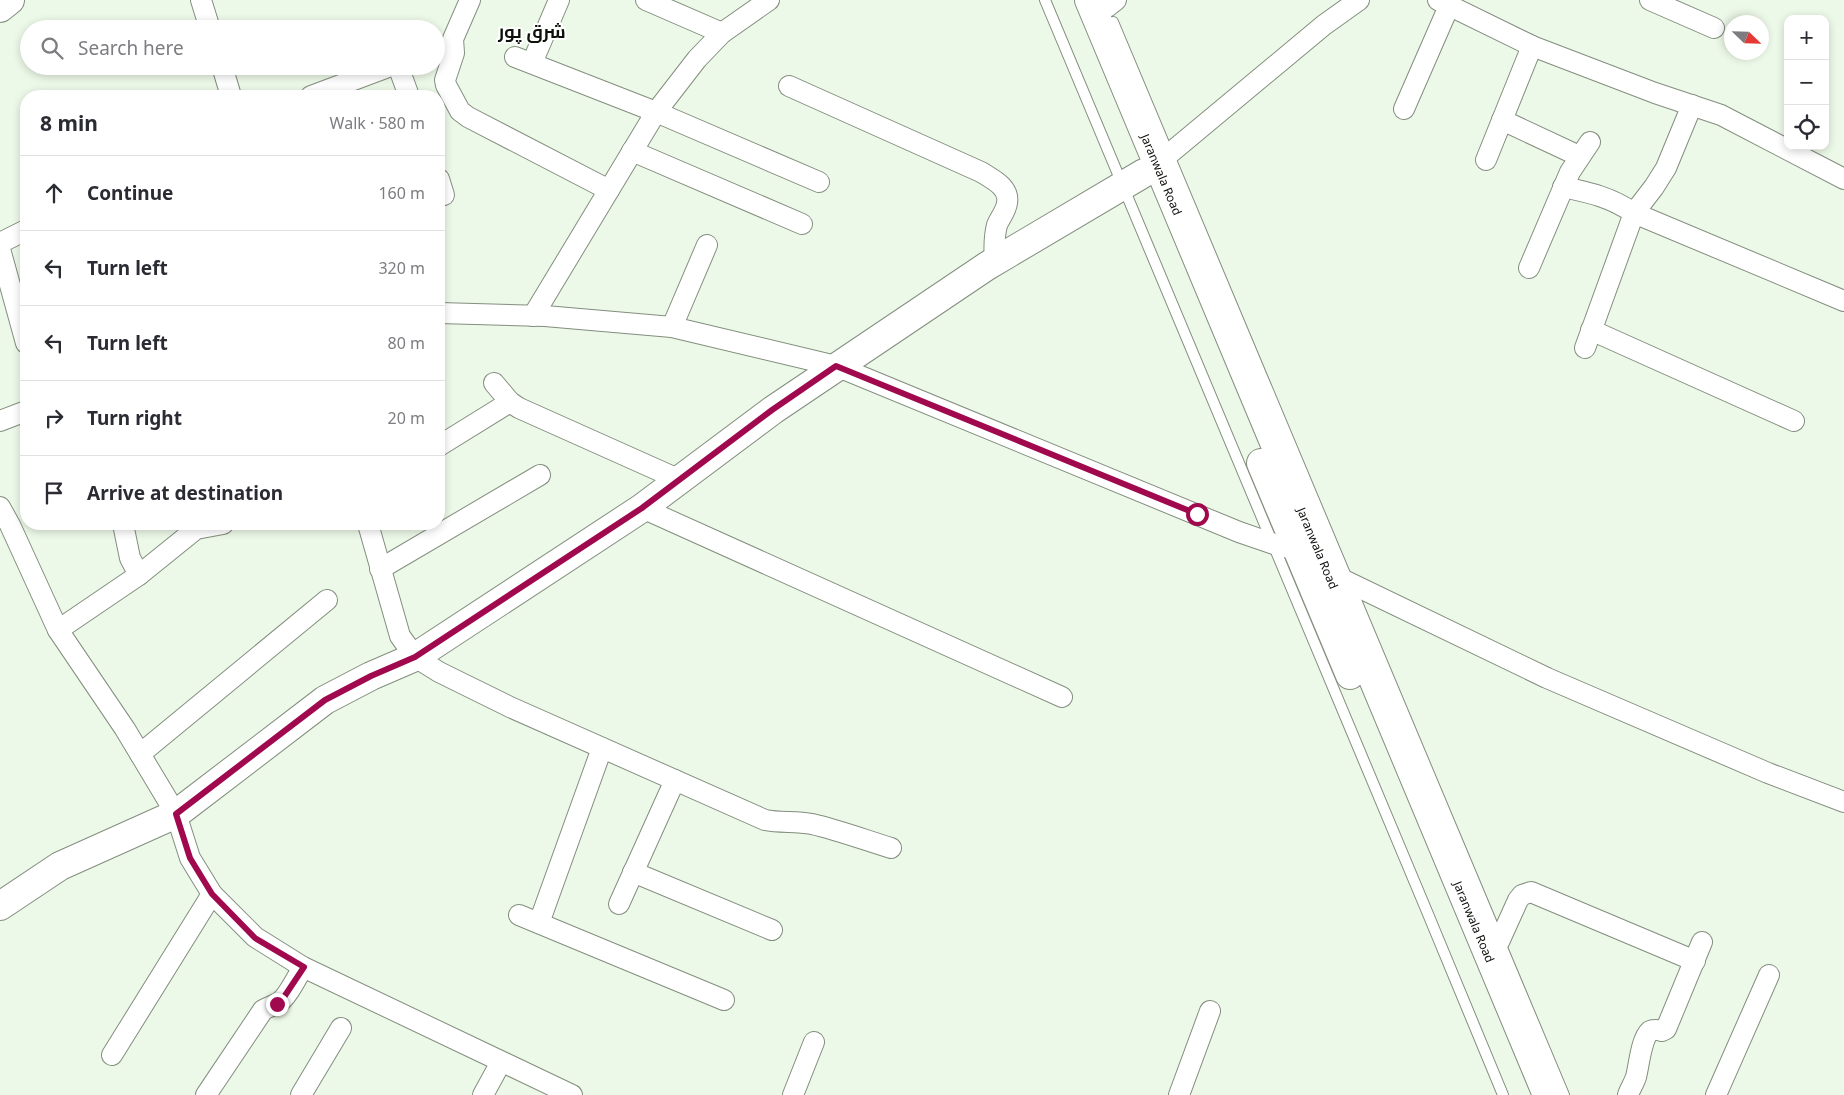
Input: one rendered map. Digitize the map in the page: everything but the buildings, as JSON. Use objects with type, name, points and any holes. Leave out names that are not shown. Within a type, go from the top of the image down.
[{"type":"main road","points":[[0,8],[10,0]]},
{"type":"main road","name":"Jaranwala Road","points":[[1072,0],[1338,577],[1548,1095]]},
{"type":"main road","name":"Jaranwala Road","points":[[1104,2],[1149,169],[1285,547],[1486,993],[1528,1095]]},
{"type":"main road","points":[[0,906],[60,866],[176,814],[325,700],[371,676],[415,657],[642,508],[772,410],[836,366],[995,261],[1149,169]]},
{"type":"street","points":[[201,0],[207,20]]},
{"type":"street","points":[[470,0],[452,39],[454,53],[445,80],[460,111],[468,118],[609,190]]},
{"type":"street","points":[[559,0],[524,60],[656,112],[820,182]]},
{"type":"street","points":[[646,0],[722,33]]},
{"type":"street","points":[[533,316],[656,112],[698,59],[722,33],[769,0]]},
{"type":"street","points":[[1149,169],[1324,25],[1359,0]]},
{"type":"street","points":[[1650,0],[1714,28]]},
{"type":"street","points":[[1404,109],[1444,3],[1532,46],[1720,115],[1844,179]]},
{"type":"street","points":[[1486,160],[1532,46]]},
{"type":"street","points":[[225,75],[229,90]]},
{"type":"street","points":[[327,90],[367,75]]},
{"type":"street","points":[[401,75],[407,90]]},
{"type":"street","points":[[789,86],[981,172],[1000,185],[1007,194],[1007,203],[997,225],[994,242],[995,261]]},
{"type":"street","points":[[1692,105],[1666,168],[1634,213],[1588,339],[1794,420]]},
{"type":"street","points":[[1502,120],[1585,149],[1563,187],[1529,268]]},
{"type":"street","points":[[632,151],[802,224]]},
{"type":"street","points":[[1563,187],[1619,202],[1634,213],[1844,301]]},
{"type":"street","points":[[0,243],[20,233]]},
{"type":"street","points":[[672,327],[707,245]]},
{"type":"street","points":[[0,249],[20,321]]},
{"type":"street","points":[[445,313],[533,316],[672,327],[836,366],[1239,532],[1285,547]]},
{"type":"street","points":[[494,383],[510,402],[519,408],[680,480]]},
{"type":"street","points":[[445,442],[510,402]]},
{"type":"street","points":[[0,421],[20,413]]},
{"type":"street","points":[[380,569],[540,475]]},
{"type":"street","points":[[0,507],[10,524],[58,630],[140,754],[176,814],[190,858],[212,894],[255,938],[304,967],[569,1094]]},
{"type":"street","points":[[642,508],[1062,697]]},
{"type":"street","points":[[124,530],[130,558],[139,575]]},
{"type":"street","points":[[58,630],[139,575],[195,530]]},
{"type":"street","points":[[370,530],[400,636],[415,657],[439,672],[510,707],[765,820],[814,825],[891,848]]},
{"type":"street","points":[[1338,577],[1547,678],[1768,773],[1844,802]]},
{"type":"street","points":[[140,754],[327,600]]},
{"type":"street","points":[[539,923],[602,748]]},
{"type":"street","points":[[619,904],[675,780]]},
{"type":"street","points":[[633,872],[772,930]]},
{"type":"street","points":[[1499,942],[1518,900],[1522,895],[1531,892],[1695,960]]},
{"type":"street","points":[[112,1055],[212,894]]},
{"type":"street","points":[[519,915],[724,1000]]},
{"type":"street","points":[[1628,1095],[1636,1077],[1640,1054],[1648,1035],[1650,1031],[1666,1029],[1702,942]]},
{"type":"street","points":[[206,1095],[263,1010],[277,1004],[284,997],[304,967]]},
{"type":"street","points":[[1716,1095],[1769,975]]},
{"type":"street","points":[[1179,1095],[1210,1011]]},
{"type":"street","points":[[301,1095],[342,1028]]},
{"type":"street","points":[[793,1095],[814,1042]]},
{"type":"street","points":[[483,1095],[501,1062]]},
{"type":"lane","points":[[1045,0],[1149,169]]},
{"type":"lane","points":[[1285,547],[1502,1095]]},
{"type":"lane","points":[[1338,577],[1499,942],[1564,1095]]},
{"type":"district","name":"شرق پور","points":[[532,31]]},
{"type":"route","points":[[277,1004],[284,997],[304,967],[255,938],[212,894],[190,858],[176,814],[325,700],[371,676],[415,657],[642,508],[772,410],[836,366],[1197,514]]}]
